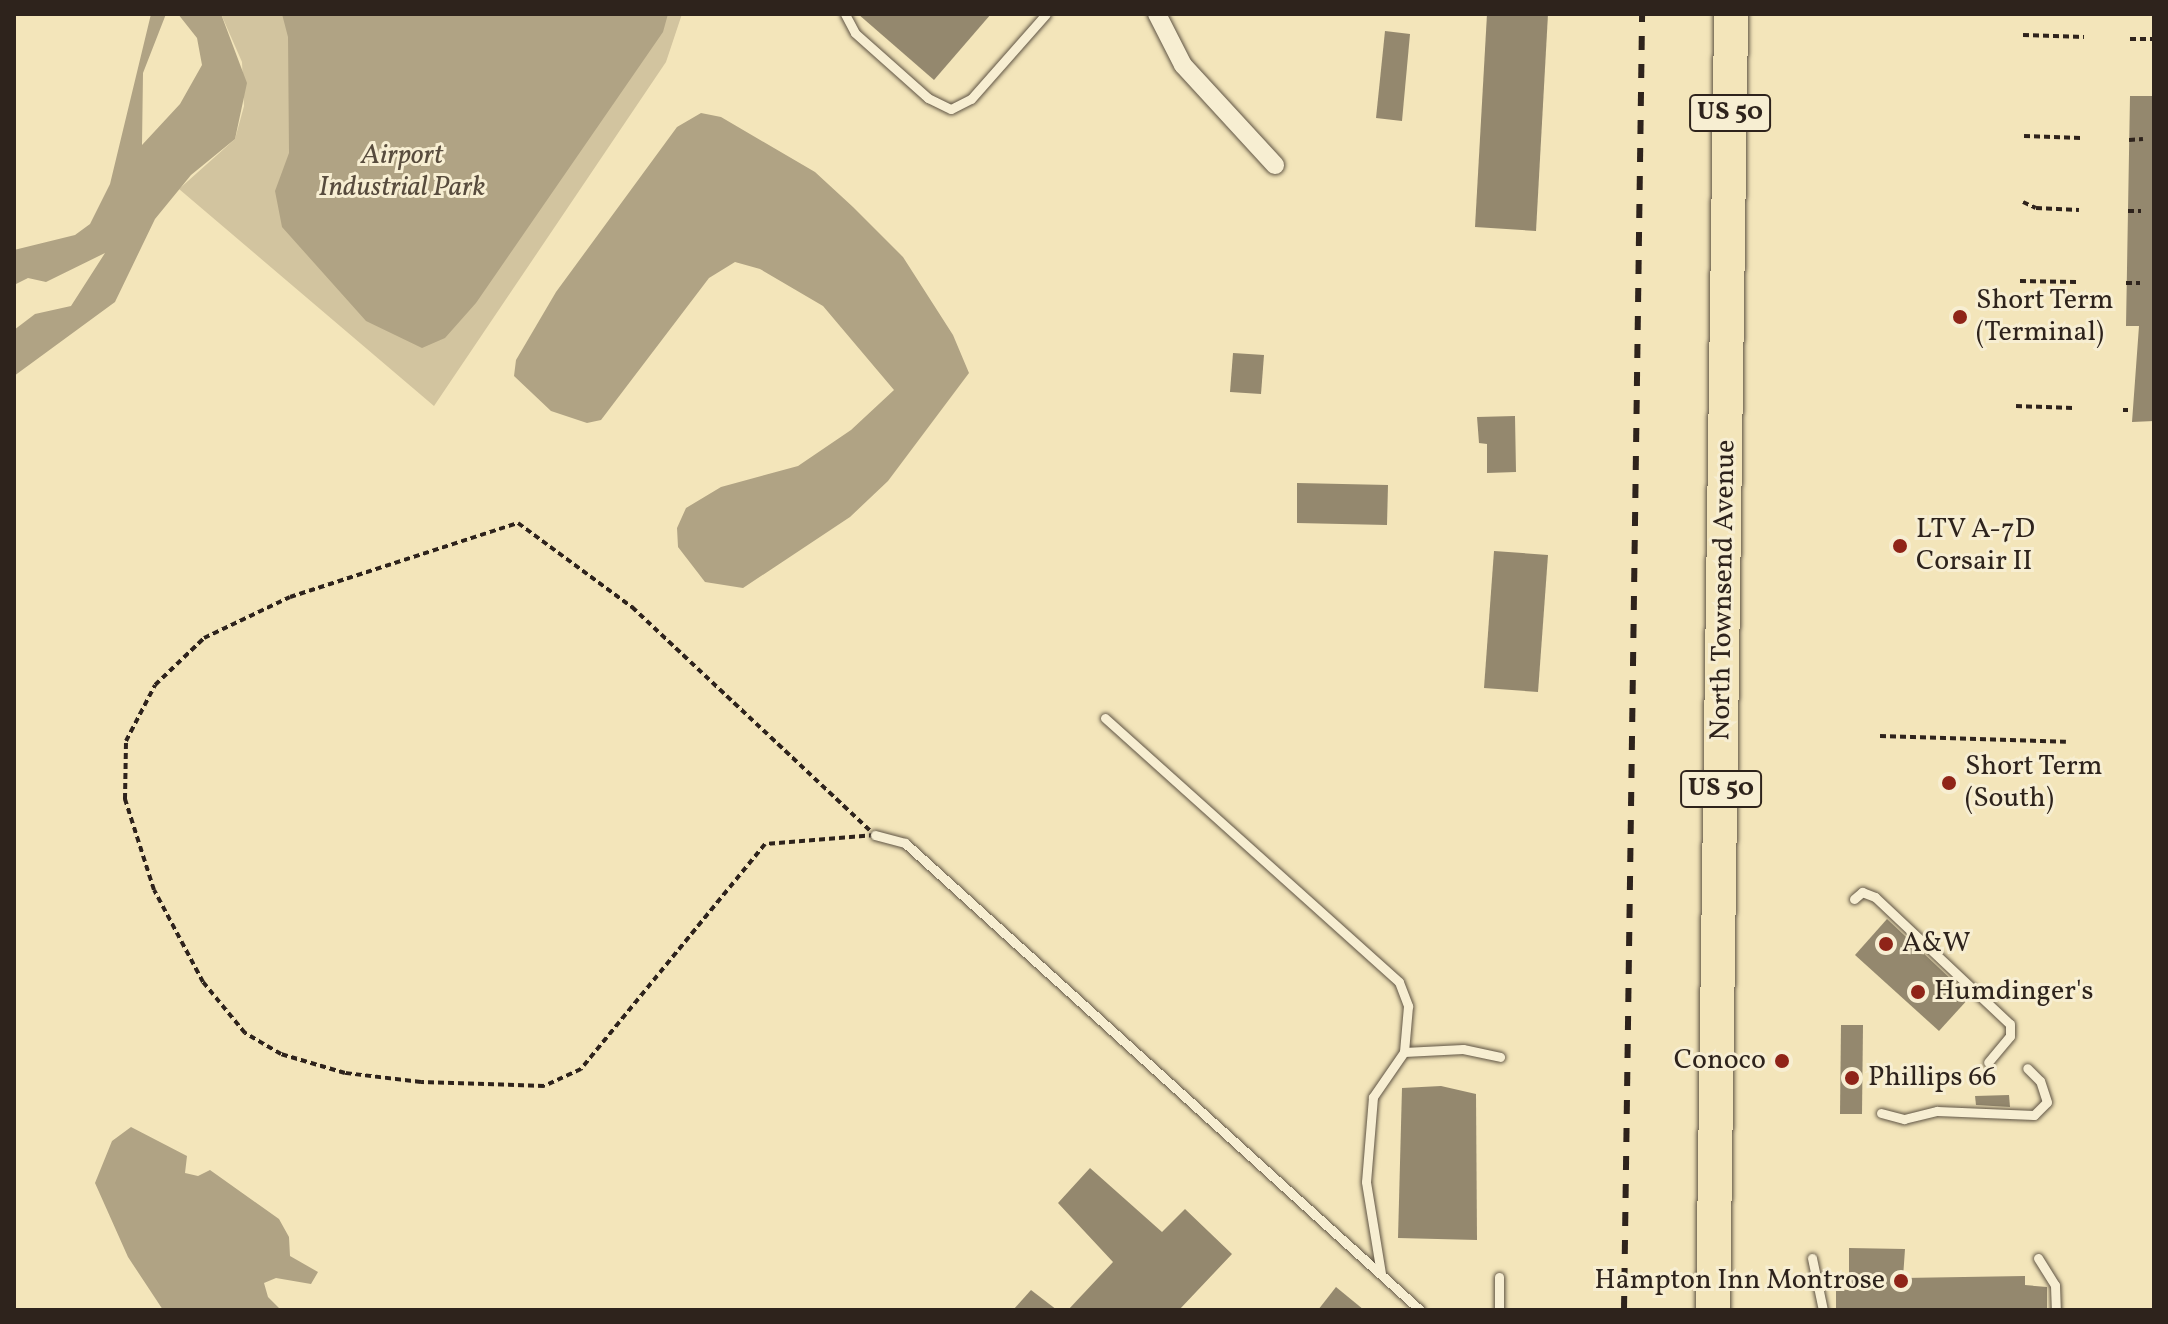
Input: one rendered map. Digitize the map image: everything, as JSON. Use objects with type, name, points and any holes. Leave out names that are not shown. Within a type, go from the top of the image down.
[{"type":"highway","name":"North Townsend Avenue","points":[[1713,1310],[1731,14]]},
{"type":"street","points":[[1157,14],[1183,65],[1275,165]]},
{"type":"lane","points":[[845,14],[855,33],[886,61],[928,98],[951,109],[971,99],[1046,14]]},
{"type":"lane","points":[[1105,718],[1399,982],[1408,1006],[1404,1052],[1373,1097],[1366,1182],[1381,1275]]},
{"type":"lane","points":[[875,835],[905,843],[1420,1310]]},
{"type":"lane","points":[[1854,899],[1862,892],[1875,897],[2010,1024],[2010,1036],[1988,1062]]},
{"type":"lane","points":[[1404,1052],[1463,1049],[1500,1057]]},
{"type":"lane","points":[[1881,1113],[1904,1119],[1937,1111],[2034,1115],[2047,1102],[2040,1081],[2027,1068]]},
{"type":"lane","points":[[1812,1258],[1823,1310]]},
{"type":"lane","points":[[2038,1258],[2055,1285],[2056,1310]]},
{"type":"lane","points":[[1499,1277],[1499,1310]]},
{"type":"path","points":[[2023,35],[2084,37]]},
{"type":"path","points":[[2130,39],[2154,39]]},
{"type":"path","points":[[2024,136],[2081,138]]},
{"type":"path","points":[[2129,140],[2143,139]]},
{"type":"path","points":[[2023,202],[2079,210]]},
{"type":"path","points":[[2128,211],[2141,211]]},
{"type":"path","points":[[2020,281],[2077,282]]},
{"type":"path","points":[[2126,283],[2140,283]]},
{"type":"path","points":[[2016,406],[2073,408]]},
{"type":"path","points":[[518,523],[632,607],[875,835],[765,844],[581,1069],[544,1086],[391,1079],[345,1073],[281,1054],[245,1033],[203,982],[154,890],[125,799],[126,741],[155,685],[204,638],[290,597],[518,523]]},
{"type":"path","points":[[1880,736],[2066,742]]},
{"type":"green space","name":"Airport Industrial Park","points":[[221,14],[682,14],[666,62],[434,406],[179,189],[235,139],[244,106],[242,62]]},
{"type":"shaded area","points":[[151,14],[166,14],[143,73],[142,145],[180,104],[202,65],[197,38],[178,14],[221,14],[247,83],[235,139],[191,175],[155,219],[115,302],[14,376],[14,330],[35,314],[71,306],[105,253],[46,282],[28,278],[14,285],[14,250],[75,235],[90,224],[110,184]]},
{"type":"shaded area","name":"Airport Industrial Park","points":[[282,14],[668,14],[663,32],[476,303],[445,338],[422,348],[366,321],[282,227],[275,191],[289,153],[288,37]]},
{"type":"shaded area","points":[[701,113],[721,117],[815,172],[853,207],[903,257],[953,335],[969,373],[888,481],[850,517],[743,588],[705,582],[678,547],[677,528],[686,508],[721,487],[798,466],[851,430],[894,390],[823,306],[760,269],[735,262],[709,278],[601,420],[587,423],[551,411],[514,376],[516,360],[556,292],[677,127]]},
{"type":"shaded area","points":[[131,1127],[187,1156],[185,1173],[198,1176],[210,1170],[279,1219],[289,1237],[290,1256],[318,1272],[311,1284],[276,1278],[264,1283],[268,1297],[281,1310],[163,1310],[128,1257],[95,1183],[112,1141]]},
{"type":"building","points":[[858,14],[991,14],[934,80]]},
{"type":"building","points":[[1487,14],[1548,14],[1536,231],[1475,227]]},
{"type":"building","points":[[1385,31],[1410,34],[1402,121],[1376,118]]},
{"type":"building","points":[[2130,96],[2154,96],[2154,421],[2132,422],[2139,326],[2126,326]]},
{"type":"building","points":[[1233,353],[1264,355],[1261,394],[1230,392]]},
{"type":"building","points":[[1515,416],[1516,472],[1487,473],[1487,444],[1479,443],[1477,417]]},
{"type":"building","points":[[1297,483],[1388,485],[1387,525],[1297,523]]},
{"type":"building","points":[[1494,551],[1548,555],[1538,692],[1484,688]]},
{"type":"building","points":[[1887,919],[1970,997],[1939,1031],[1855,955]]},
{"type":"building","name":"Phillips 66","points":[[1841,1025],[1863,1025],[1862,1114],[1840,1114]]},
{"type":"building","points":[[1441,1086],[1476,1094],[1477,1240],[1398,1238],[1402,1088]]},
{"type":"building","points":[[2009,1095],[2010,1107],[1976,1105],[1975,1096]]},
{"type":"building","points":[[1090,1168],[1162,1232],[1185,1209],[1232,1254],[1179,1310],[1068,1310],[1113,1262],[1058,1203]]},
{"type":"building","name":"Hampton Inn Montrose","points":[[1849,1248],[1905,1249],[1903,1278],[2025,1276],[2025,1285],[2047,1287],[2047,1310],[1836,1310],[1836,1289],[1849,1290]]},
{"type":"building","points":[[1336,1287],[1364,1310],[1318,1310]]},
{"type":"building","points":[[1031,1290],[1057,1310],[1013,1310]]},
{"type":"railway","points":[[1624,1310],[1642,14]]},
{"type":"place","name":"Short Term (Terminal)","points":[[1960,317]]},
{"type":"place","name":"LTV A-7D Corsair II","points":[[1900,546]]},
{"type":"place","name":"Short Term (South)","points":[[1949,783]]},
{"type":"place","name":"A&W","points":[[1886,944]]},
{"type":"place","name":"Humdinger's","points":[[1918,992]]},
{"type":"place","name":"Conoco","points":[[1782,1061]]},
{"type":"place","name":"Phillips 66","points":[[1852,1078]]},
{"type":"place","name":"Hampton Inn Montrose","points":[[1901,1281]]}]
